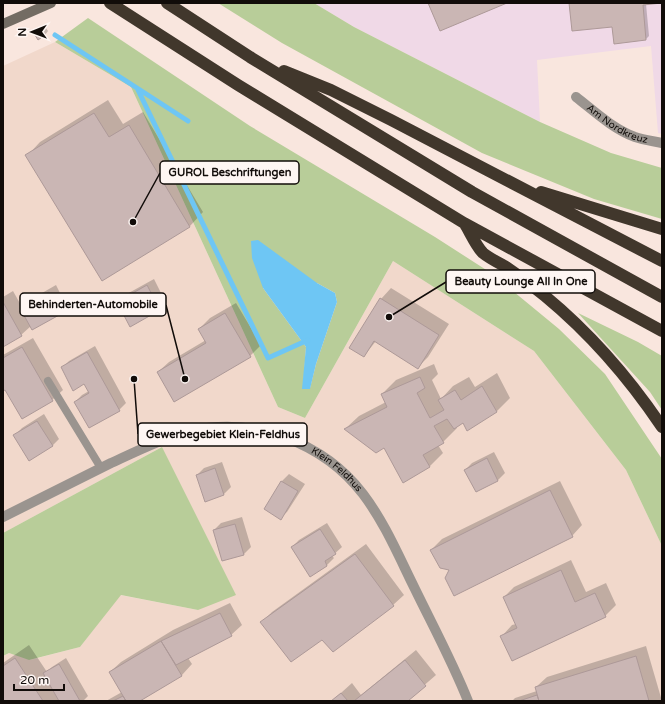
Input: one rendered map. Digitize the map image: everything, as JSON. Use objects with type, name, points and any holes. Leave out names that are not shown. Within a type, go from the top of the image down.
[{"type":"highway","points":[[167,3],[250,57],[472,192],[662,298]]},
{"type":"highway","points":[[112,5],[238,85],[464,223],[662,331]]},
{"type":"highway","points":[[250,57],[331,90],[662,261]]},
{"type":"highway","points":[[512,183],[662,229]]},
{"type":"highway","points":[[464,223],[482,252],[545,296],[573,320],[600,347],[646,402],[662,427]]},
{"type":"street","points":[[3,24],[51,3]]},
{"type":"street","name":"Am Nordkreuz","points":[[576,97],[627,133],[635,137],[662,144]]},
{"type":"street","name":"Klein Feldhus","points":[[3,517],[151,444],[191,431],[216,427],[238,428],[266,431],[296,441],[334,464],[353,481],[379,516],[433,625],[468,701]]},
{"type":"lane","points":[[48,381],[101,468]]},
{"type":"shaded area","points":[[314,3],[662,3],[662,134],[658,133],[651,46],[537,60],[540,122],[354,27]]},
{"type":"shaded area","points":[[55,42],[131,87],[278,407],[305,418],[393,261],[534,351],[626,470],[662,546],[662,701],[3,701],[3,656],[9,653],[30,660],[80,647],[120,595],[198,610],[162,447],[3,533],[3,66]]},
{"type":"green space","points":[[218,3],[314,3],[354,27],[540,122],[611,153],[662,168],[662,219],[594,199],[482,153],[282,43]]},
{"type":"green space","points":[[88,18],[250,126],[435,237],[491,273],[559,329],[605,374],[662,459],[662,546],[626,470],[534,351],[393,261],[305,418],[278,407],[131,87],[55,42]],"holes":[[[317,283],[335,293],[337,302],[316,364],[310,388],[303,389],[306,347],[263,288]]]},
{"type":"green space","points":[[578,313],[638,342],[662,356],[662,410],[650,392]]},
{"type":"green space","points":[[162,447],[236,595],[198,610],[121,595],[80,647],[29,660],[9,653],[3,656],[3,533]]},
{"type":"water","points":[[258,240],[317,283],[335,293],[337,302],[316,364],[310,389],[302,389],[306,347],[263,288],[252,258],[251,241]]},
{"type":"building","points":[[428,3],[507,3],[440,31]]},
{"type":"building","points":[[569,3],[662,3],[643,5],[646,40],[614,44],[612,27],[572,31]]},
{"type":"building","points":[[42,31],[45,35],[38,40],[35,35]]},
{"type":"building","points":[[94,113],[109,137],[129,125],[190,227],[102,281],[25,155]]},
{"type":"building","points":[[147,285],[160,310],[130,327],[117,302]]},
{"type":"building","points":[[49,292],[61,314],[32,330],[20,308]]},
{"type":"building","points":[[380,298],[439,335],[418,369],[374,341],[364,357],[349,348]]},
{"type":"building","points":[[3,302],[22,336],[3,347]]},
{"type":"building","points":[[225,313],[251,357],[174,402],[157,372],[206,343],[198,329]]},
{"type":"building","points":[[22,347],[53,401],[22,419],[5,390],[3,391],[3,358]]},
{"type":"building","points":[[87,352],[120,411],[89,428],[74,402],[89,393],[84,384],[73,391],[61,367]]},
{"type":"building","points":[[420,377],[425,388],[417,393],[430,418],[444,410],[438,400],[455,390],[461,400],[482,386],[497,412],[467,431],[463,423],[454,429],[447,419],[434,426],[444,443],[423,455],[430,467],[403,483],[384,448],[376,453],[344,429],[387,407],[381,394]]},
{"type":"building","points":[[37,421],[53,446],[29,461],[13,435]]},
{"type":"building","points":[[487,458],[498,481],[476,492],[464,470]]},
{"type":"building","points":[[215,468],[224,495],[205,502],[196,475]]},
{"type":"building","points":[[281,481],[298,491],[281,520],[264,509]]},
{"type":"building","points":[[550,490],[573,537],[454,596],[445,578],[449,570],[440,568],[430,550]]},
{"type":"building","points":[[235,524],[244,555],[222,561],[213,530]]},
{"type":"building","points":[[320,529],[336,554],[325,561],[327,566],[310,577],[291,547]]},
{"type":"building","points":[[355,554],[394,606],[333,652],[322,640],[291,662],[260,622]]},
{"type":"building","points":[[561,570],[575,602],[595,593],[606,617],[512,661],[500,636],[517,628],[503,597]]},
{"type":"building","points":[[220,613],[232,636],[176,665],[161,641]]},
{"type":"building","points":[[161,641],[182,676],[140,701],[126,701],[109,672]]},
{"type":"building","points":[[636,656],[649,701],[539,701],[535,687]]},
{"type":"building","points":[[15,658],[43,701],[3,701],[3,666]]},
{"type":"building","points":[[405,660],[426,686],[408,701],[354,701]]},
{"type":"building","points":[[59,664],[80,701],[59,701],[43,673]]},
{"type":"building","points":[[341,693],[348,701],[331,701]]},
{"type":"building","points":[[537,695],[539,701],[519,701]]},
{"type":"building","points":[[123,696],[126,701],[113,701]]},
{"type":"waterway","points":[[55,35],[188,121]]},
{"type":"waterway","points":[[138,90],[268,358],[308,340]]},
{"type":"place","name":"GUROL Beschriftungen","points":[[133,222]]},
{"type":"place","name":"Beauty Lounge All In One","points":[[389,317]]},
{"type":"place","name":"Gewerbegebiet Klein-Feldhus","points":[[134,379]]},
{"type":"place","name":"Behinderten-Automobile","points":[[185,379]]}]
